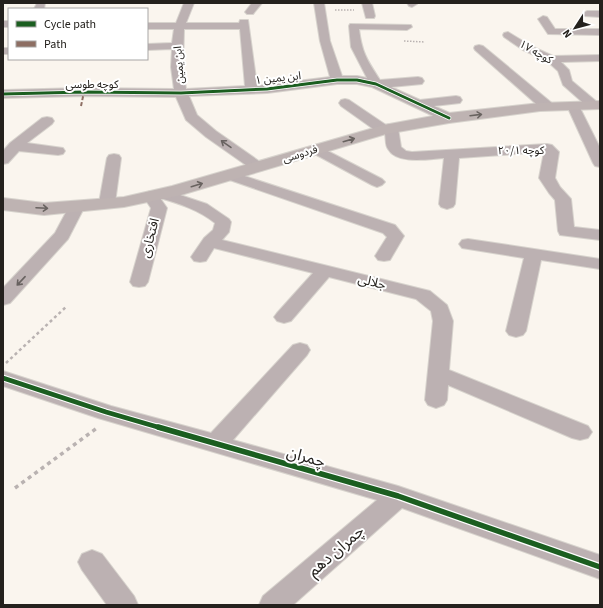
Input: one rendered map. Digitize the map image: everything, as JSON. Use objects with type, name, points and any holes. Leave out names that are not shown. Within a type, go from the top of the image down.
[{"type":"main road","name":"فردوسی","points":[[3,204],[44,209],[108,203],[156,195],[388,129],[449,118],[548,107],[597,105]]},
{"type":"street","name":"ابن یمین","points":[[189,3],[179,27],[177,67],[181,93],[191,117],[211,134],[258,166]]},
{"type":"street","points":[[250,12],[257,3]]},
{"type":"street","points":[[319,7],[325,41],[337,80]]},
{"type":"street","points":[[595,32],[584,17],[600,14]]},
{"type":"street","points":[[543,19],[552,32],[595,32]]},
{"type":"street","points":[[148,26],[179,27],[244,24],[251,90]]},
{"type":"street","points":[[407,27],[354,26],[356,47],[359,55],[376,84],[449,118]]},
{"type":"street","points":[[567,32],[600,58]]},
{"type":"street","name":"۱۷ کوچه","points":[[508,35],[527,48],[551,59],[563,70],[567,82],[597,105]]},
{"type":"street","points":[[148,47],[177,46]]},
{"type":"street","points":[[479,48],[548,107]]},
{"type":"street","points":[[551,59],[600,58]]},
{"type":"street","name":"ابن یمین ۱","points":[[181,93],[251,90],[337,80],[358,80],[376,84]]},
{"type":"street","points":[[376,84],[418,81]]},
{"type":"street","name":"کوچه طوسی","points":[[3,94],[84,92],[181,93]]},
{"type":"street","points":[[418,104],[456,100]]},
{"type":"street","points":[[345,103],[388,129]]},
{"type":"street","points":[[573,106],[600,163]]},
{"type":"street","points":[[3,160],[15,146],[47,121]]},
{"type":"street","name":"کوچه ۲۰/۱","points":[[388,129],[394,148],[401,154],[412,156],[547,148],[552,152],[547,178],[554,190],[563,199],[566,231],[600,235]]},
{"type":"street","points":[[15,146],[58,151]]},
{"type":"street","points":[[316,149],[377,182]]},
{"type":"street","points":[[447,204],[452,153]]},
{"type":"street","points":[[108,203],[114,158]]},
{"type":"street","points":[[229,175],[389,229],[396,236],[384,256]]},
{"type":"street","name":"جلالی","points":[[156,195],[202,207],[214,214],[223,222],[221,232],[205,249],[325,270],[423,296],[440,309],[443,321],[436,400]]},
{"type":"street","name":"افتخاری","points":[[139,282],[159,208],[156,195]]},
{"type":"street","points":[[3,299],[38,263],[62,235],[77,206]]},
{"type":"street","points":[[468,244],[600,264]]},
{"type":"street","points":[[516,330],[534,254]]},
{"type":"street","points":[[284,317],[325,270]]},
{"type":"street","points":[[215,444],[300,350]]},
{"type":"street","points":[[438,373],[580,432]]},
{"type":"street","name":"چمران","points":[[3,378],[114,415],[398,496],[600,567]]},
{"type":"street","name":"چمران دهم","points":[[273,605],[398,496]]},
{"type":"street","points":[[92,562],[124,605]]},
{"type":"path","points":[[319,7],[369,10]]},
{"type":"path","points":[[3,366],[67,306]]},
{"type":"path","points":[[15,488],[114,415]]},
{"type":"marked path","points":[[81,106],[84,92]]},
{"type":"cycle path","points":[[3,94],[84,92],[181,93],[267,89],[337,80],[357,80],[376,84],[449,118]]},
{"type":"cycle path","points":[[3,378],[106,412],[398,496],[600,567]]}]
